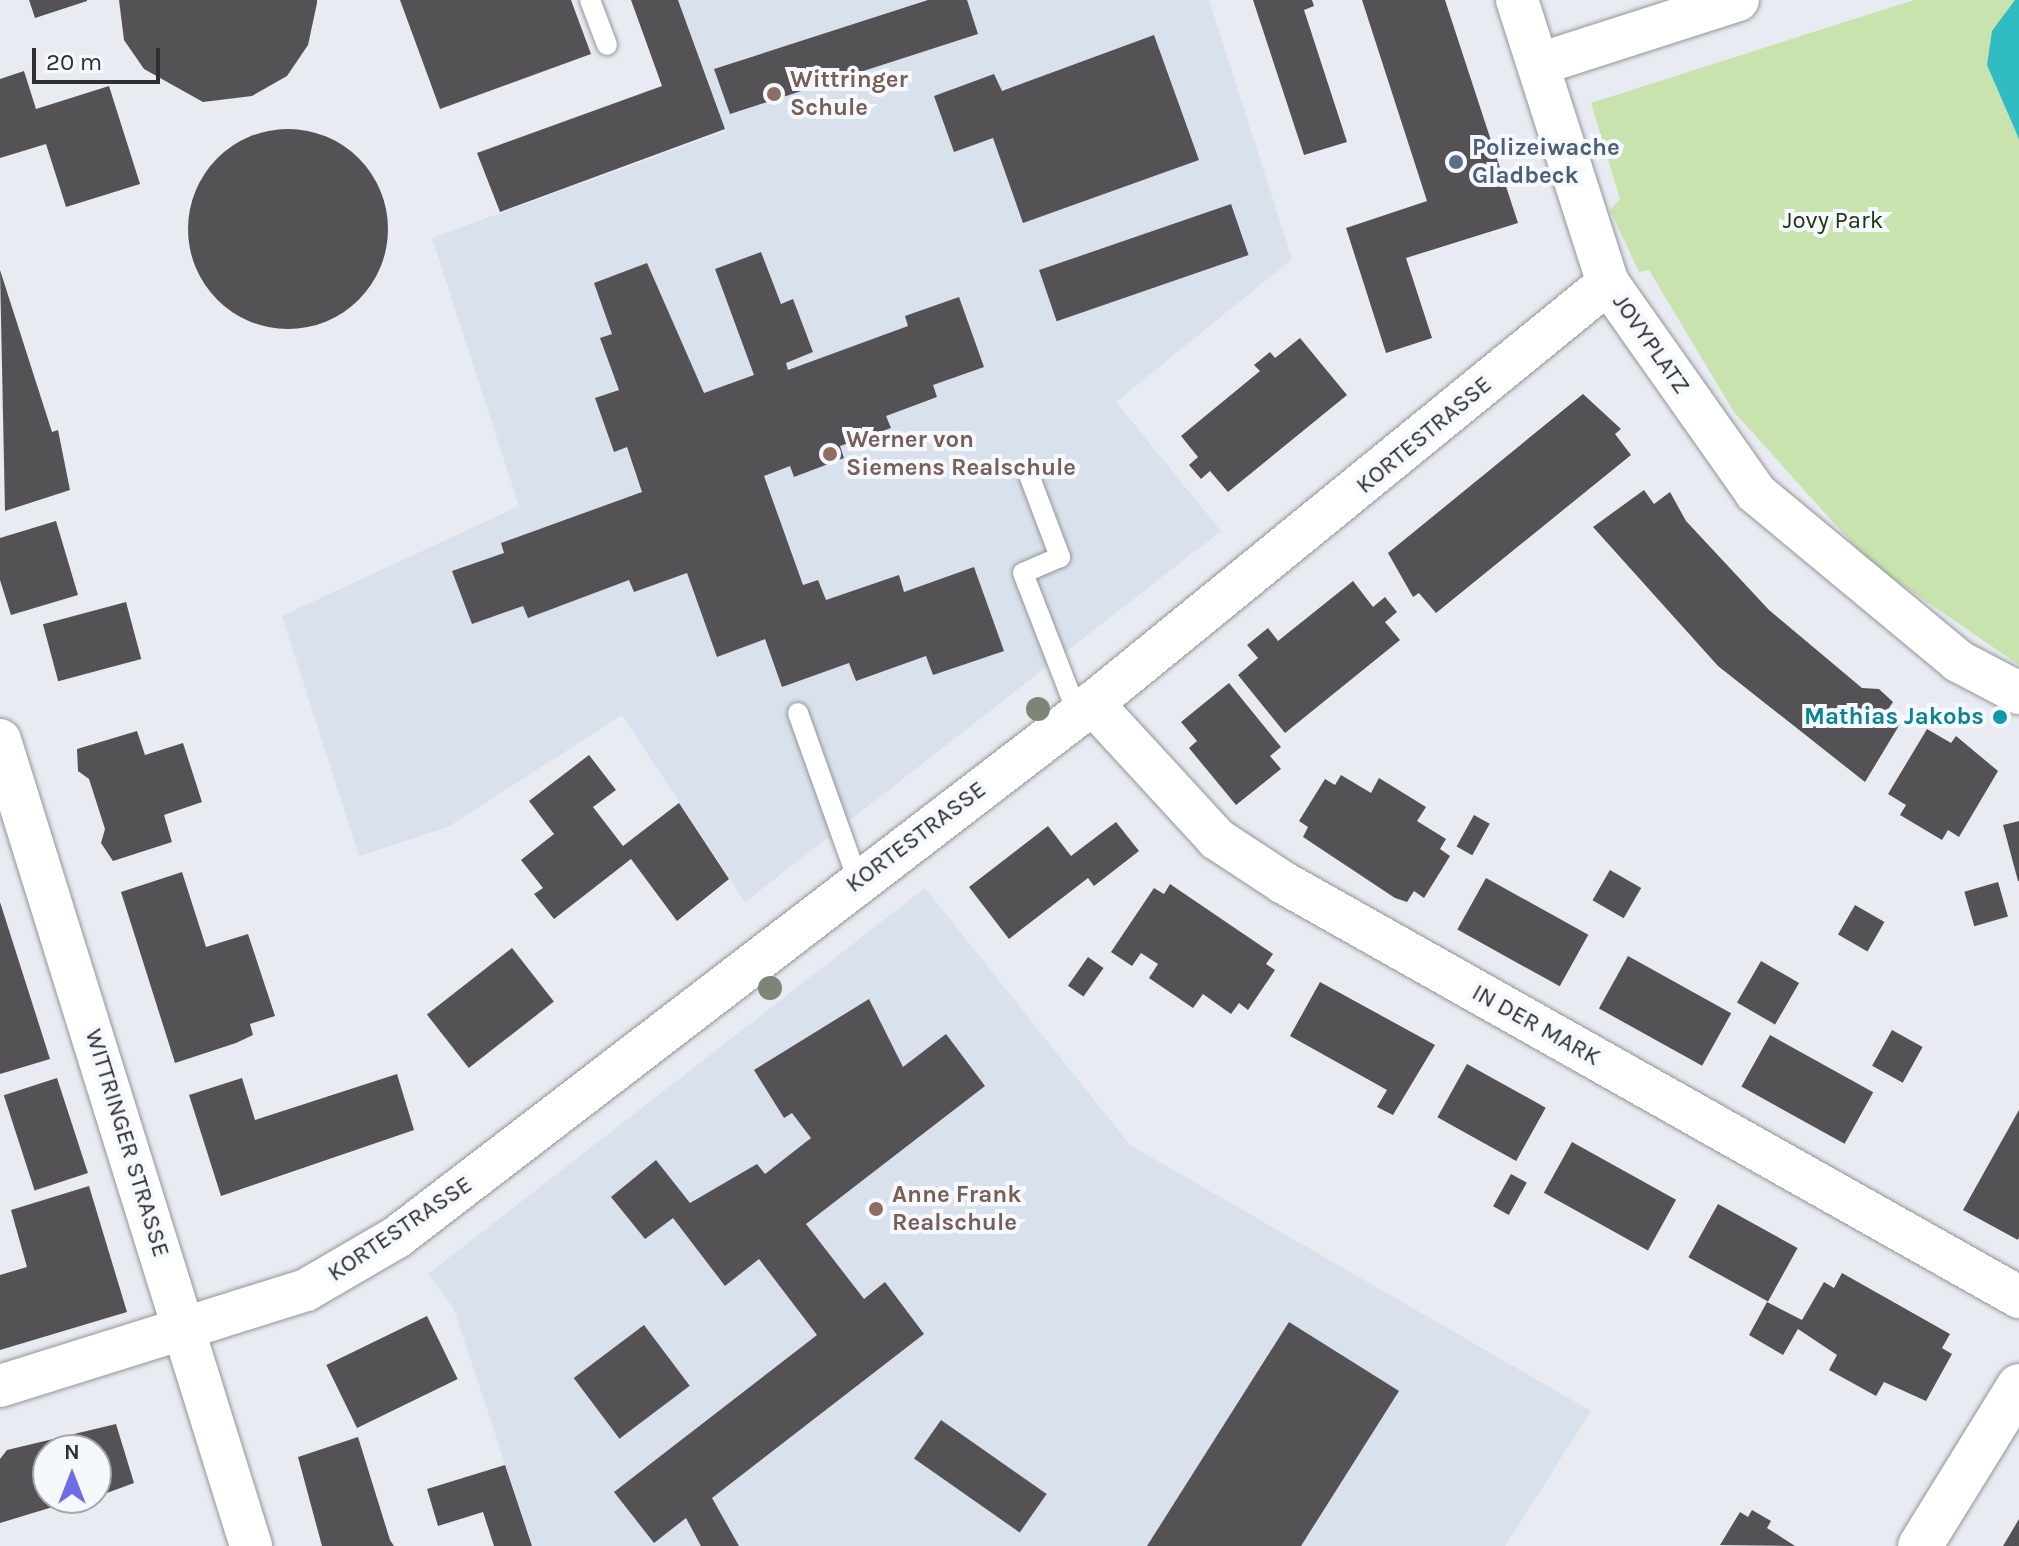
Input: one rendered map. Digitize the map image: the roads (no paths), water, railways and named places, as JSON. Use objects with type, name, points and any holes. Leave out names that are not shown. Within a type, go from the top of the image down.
[{"type":"street","name":"JOVYPLATZ","points":[[1517,0],[1608,283],[1756,493],[1958,661],[2019,693]]},
{"type":"street","points":[[1539,64],[1738,0]]},
{"type":"street","name":"KORTESTRASSE","points":[[0,1386],[306,1290],[364,1259],[1085,709],[1608,283]]},
{"type":"street","name":"IN DER MARK","points":[[1085,709],[1217,839],[1284,883],[2019,1297]]},
{"type":"street","name":"WITTRINGER STRASSE","points":[[0,740],[251,1546]]},
{"type":"street","points":[[1920,1546],[2019,1386]]},
{"type":"lane","points":[[590,0],[607,45]]},
{"type":"lane","points":[[1029,475],[1060,557],[1023,573],[1085,709]]},
{"type":"lane","points":[[798,713],[858,881]]},
{"type":"water","points":[[2015,0],[2019,0],[2019,139],[1987,65],[1992,31]]},
{"type":"place","name":"Wittringer Schule","points":[[774,94]]},
{"type":"place","name":"Polizeiwache Gladbeck","points":[[1456,162]]},
{"type":"place","name":"Werner von Siemens Realschule","points":[[830,454]]},
{"type":"place","name":"Mathias Jakobs","points":[[2000,717]]},
{"type":"place","name":"Anne Frank Realschule","points":[[876,1209]]},
{"type":"park label","name":"Jovy Park","points":[[1833,221]]}]
